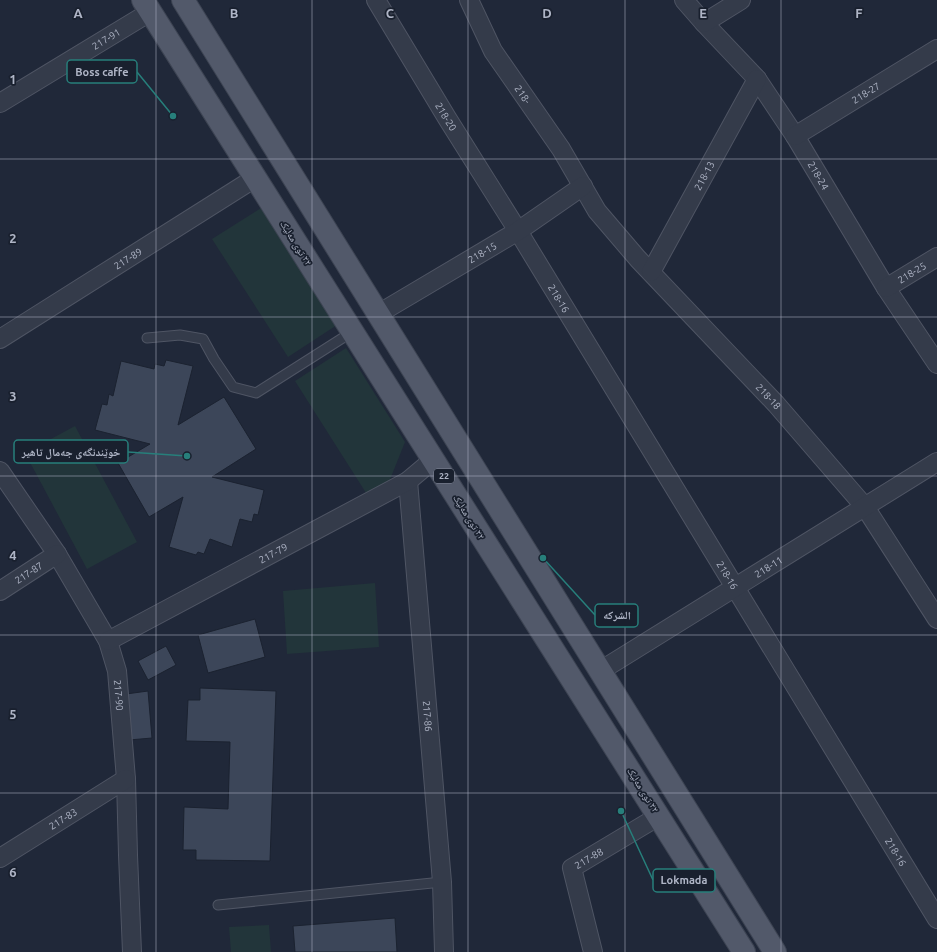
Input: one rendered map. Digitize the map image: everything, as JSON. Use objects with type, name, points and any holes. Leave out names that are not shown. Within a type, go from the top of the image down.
[{"type":"main road","points":[[183,0],[775,952]]},
{"type":"main road","name":"٢٢ توی مەلیک","points":[[147,6],[744,952]]},
{"type":"street","name":"218-20","points":[[376,0],[447,118],[518,231]]},
{"type":"street","name":"218-","points":[[469,0],[493,51],[562,149],[583,186]]},
{"type":"street","name":"218-24","points":[[684,0],[757,79],[795,136],[886,288],[937,364]]},
{"type":"street","points":[[704,23],[741,0]]},
{"type":"street","name":"217-91","points":[[0,103],[147,6]]},
{"type":"street","name":"218-27","points":[[795,136],[937,49]]},
{"type":"street","name":"218-13","points":[[651,272],[757,79]]},
{"type":"street","name":"217-89","points":[[0,339],[255,178]]},
{"type":"street","name":"218-15","points":[[378,314],[518,231],[583,186]]},
{"type":"street","name":"218-18","points":[[583,186],[597,211],[638,259],[776,404],[865,507],[937,620]]},
{"type":"street","name":"218-16","points":[[518,231],[937,919]]},
{"type":"street","name":"218-25","points":[[886,288],[937,258]]},
{"type":"street","name":"217-79","points":[[108,641],[408,481],[433,460]]},
{"type":"street","name":"218-11","points":[[600,671],[937,462]]},
{"type":"street","name":"217-90","points":[[0,471],[57,554],[108,641],[117,671],[126,778],[132,952]]},
{"type":"street","name":"217-86","points":[[408,481],[442,882],[444,952]]},
{"type":"street","name":"217-87","points":[[0,591],[57,554]]},
{"type":"street","name":"217-83","points":[[0,858],[126,778]]},
{"type":"street","name":"217-88","points":[[593,952],[572,868],[658,816]]},
{"type":"lane","points":[[148,338],[180,334],[203,339],[214,359],[233,387],[256,393],[352,332]]},
{"type":"lane","points":[[218,905],[442,882]]},
{"type":"green space","points":[[261,208],[337,325],[288,357],[212,239]]},
{"type":"green space","points":[[346,348],[405,442],[389,482],[368,496],[295,381]]},
{"type":"green space","points":[[75,426],[137,542],[87,569],[25,453]]},
{"type":"green space","points":[[375,583],[379,647],[287,654],[283,591]]},
{"type":"green space","points":[[269,925],[271,952],[231,952],[229,927]]},
{"type":"building","points":[[166,360],[193,366],[178,425],[224,397],[256,449],[212,477],[264,490],[258,515],[254,514],[252,522],[240,519],[232,547],[210,539],[204,554],[198,552],[196,555],[169,547],[183,497],[149,517],[118,463],[150,444],[95,430],[102,404],[107,405],[109,394],[113,396],[121,361],[154,369],[155,364],[164,366]]},
{"type":"building","points":[[255,619],[265,657],[208,673],[198,635]]},
{"type":"building","points":[[166,646],[176,665],[148,680],[138,661]]},
{"type":"building","points":[[200,688],[276,691],[270,861],[196,860],[196,850],[183,850],[184,807],[228,809],[230,742],[186,741],[188,700],[200,700]]},
{"type":"building","points":[[148,691],[152,738],[129,740],[126,694]]},
{"type":"building","points":[[395,918],[397,952],[295,952],[293,926]]},
{"type":"place","name":"Boss caffe","points":[[173,116]]},
{"type":"place","name":"خوێندنگەی جەمال تاهیر","points":[[187,456]]},
{"type":"place","name":"الشركه","points":[[543,558]]},
{"type":"place","name":"Lokmada","points":[[621,811]]}]
